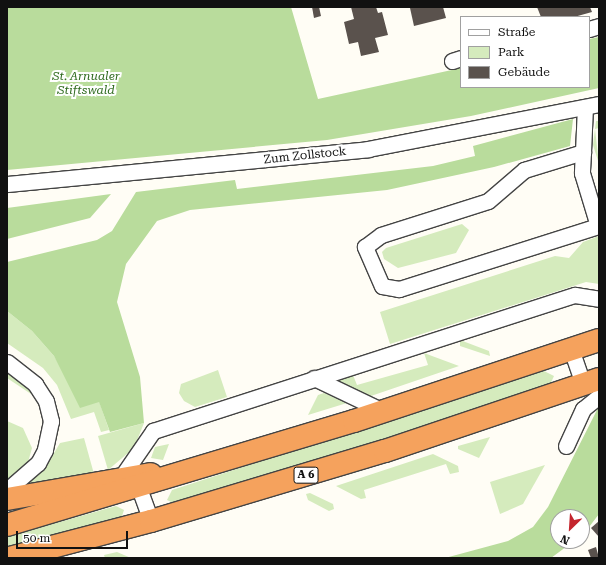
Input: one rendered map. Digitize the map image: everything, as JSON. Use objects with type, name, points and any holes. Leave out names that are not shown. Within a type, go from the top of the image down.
[{"type":"highway","points":[[7,525],[130,482],[148,473],[168,478],[383,411],[599,340]]},
{"type":"highway","name":"A 6","points":[[10,558],[151,521],[385,451],[594,386]]},
{"type":"highway","points":[[7,498],[130,482]]},
{"type":"street","points":[[583,152],[524,170],[488,201],[381,235],[365,247],[382,286],[400,289],[598,226],[582,173],[583,152],[592,106]]},
{"type":"street","name":"Zum Zollstock","points":[[7,184],[368,149],[592,106]]},
{"type":"street","points":[[151,521],[130,482],[154,431],[314,378],[576,295],[599,299]]},
{"type":"street","points":[[566,446],[594,386],[571,349]]},
{"type":"street","points":[[7,362],[35,384],[46,402],[50,421],[45,450],[38,463],[7,490]]},
{"type":"street","points":[[314,378],[383,411]]},
{"type":"green space","name":"St. Arnualer Stiftswald","points":[[7,7],[291,7],[318,99],[460,68],[460,88],[590,88],[590,39],[599,37],[599,88],[471,116],[327,140],[7,170]]},
{"type":"green space","points":[[573,119],[570,146],[494,167],[387,190],[190,210],[157,221],[126,264],[117,302],[140,377],[144,423],[110,432],[99,402],[80,408],[54,356],[32,331],[7,311],[7,262],[97,240],[112,231],[136,192],[235,180],[237,189],[433,166],[475,156],[473,146]]},
{"type":"green space","points":[[596,121],[599,121],[599,128],[595,129]]},
{"type":"green space","points":[[595,129],[599,164],[593,145]]},
{"type":"green space","points":[[111,194],[90,218],[7,239],[7,208]]},
{"type":"green space","points":[[462,224],[469,230],[456,253],[398,268],[384,259],[382,252],[386,248]]},
{"type":"green space","points":[[599,236],[599,284],[586,282],[390,344],[380,312],[555,256],[569,258],[583,242]]},
{"type":"green space","points":[[7,311],[32,331],[54,356],[68,379],[99,401],[109,430],[101,432],[94,412],[71,419],[57,385],[43,368],[7,343]]},
{"type":"green space","points":[[460,340],[489,351],[490,356],[460,346]]},
{"type":"green space","points":[[424,353],[459,366],[368,397],[337,381],[353,375],[357,385],[428,365]]},
{"type":"green space","points":[[7,370],[31,390],[31,394],[7,378]]},
{"type":"green space","points":[[218,370],[227,397],[195,407],[184,401],[179,393],[181,384]]},
{"type":"green space","points":[[542,370],[554,376],[549,387],[178,505],[167,500],[172,490]]},
{"type":"green space","points":[[324,393],[347,403],[308,415],[318,395]]},
{"type":"green space","points":[[599,406],[599,514],[590,526],[590,509],[550,509],[550,549],[563,549],[551,558],[445,558],[508,541],[533,527],[548,507]]},
{"type":"green space","points":[[7,421],[23,428],[32,448],[27,466],[7,481]]},
{"type":"green space","points":[[144,423],[134,448],[108,470],[98,436]]},
{"type":"green space","points":[[490,437],[479,458],[458,449],[458,446]]},
{"type":"green space","points":[[84,438],[94,474],[23,488],[44,470],[60,443]]},
{"type":"green space","points":[[169,444],[163,460],[151,458],[155,447]]},
{"type":"green space","points":[[433,454],[458,466],[459,472],[450,474],[446,464],[364,490],[366,498],[361,499],[336,486]]},
{"type":"green space","points":[[545,465],[523,504],[500,514],[490,482]]},
{"type":"green space","points":[[310,493],[333,504],[334,509],[329,511],[308,500],[306,494]]},
{"type":"green space","points":[[116,506],[124,510],[121,519],[7,548],[7,537]]},
{"type":"green space","points":[[117,552],[131,558],[105,558],[104,555]]},
{"type":"building","points":[[312,7],[319,7],[321,16],[314,18]]},
{"type":"building","points":[[351,7],[376,7],[378,13],[382,12],[388,35],[375,38],[379,52],[361,56],[358,42],[349,44],[344,22],[354,19]]},
{"type":"building","points":[[443,7],[446,18],[414,26],[410,8]]},
{"type":"building","points":[[537,7],[590,7],[592,12],[578,16],[541,16]]},
{"type":"building","points":[[599,521],[599,537],[591,528]]},
{"type":"building","points":[[596,547],[599,558],[591,558],[588,550]]}]
